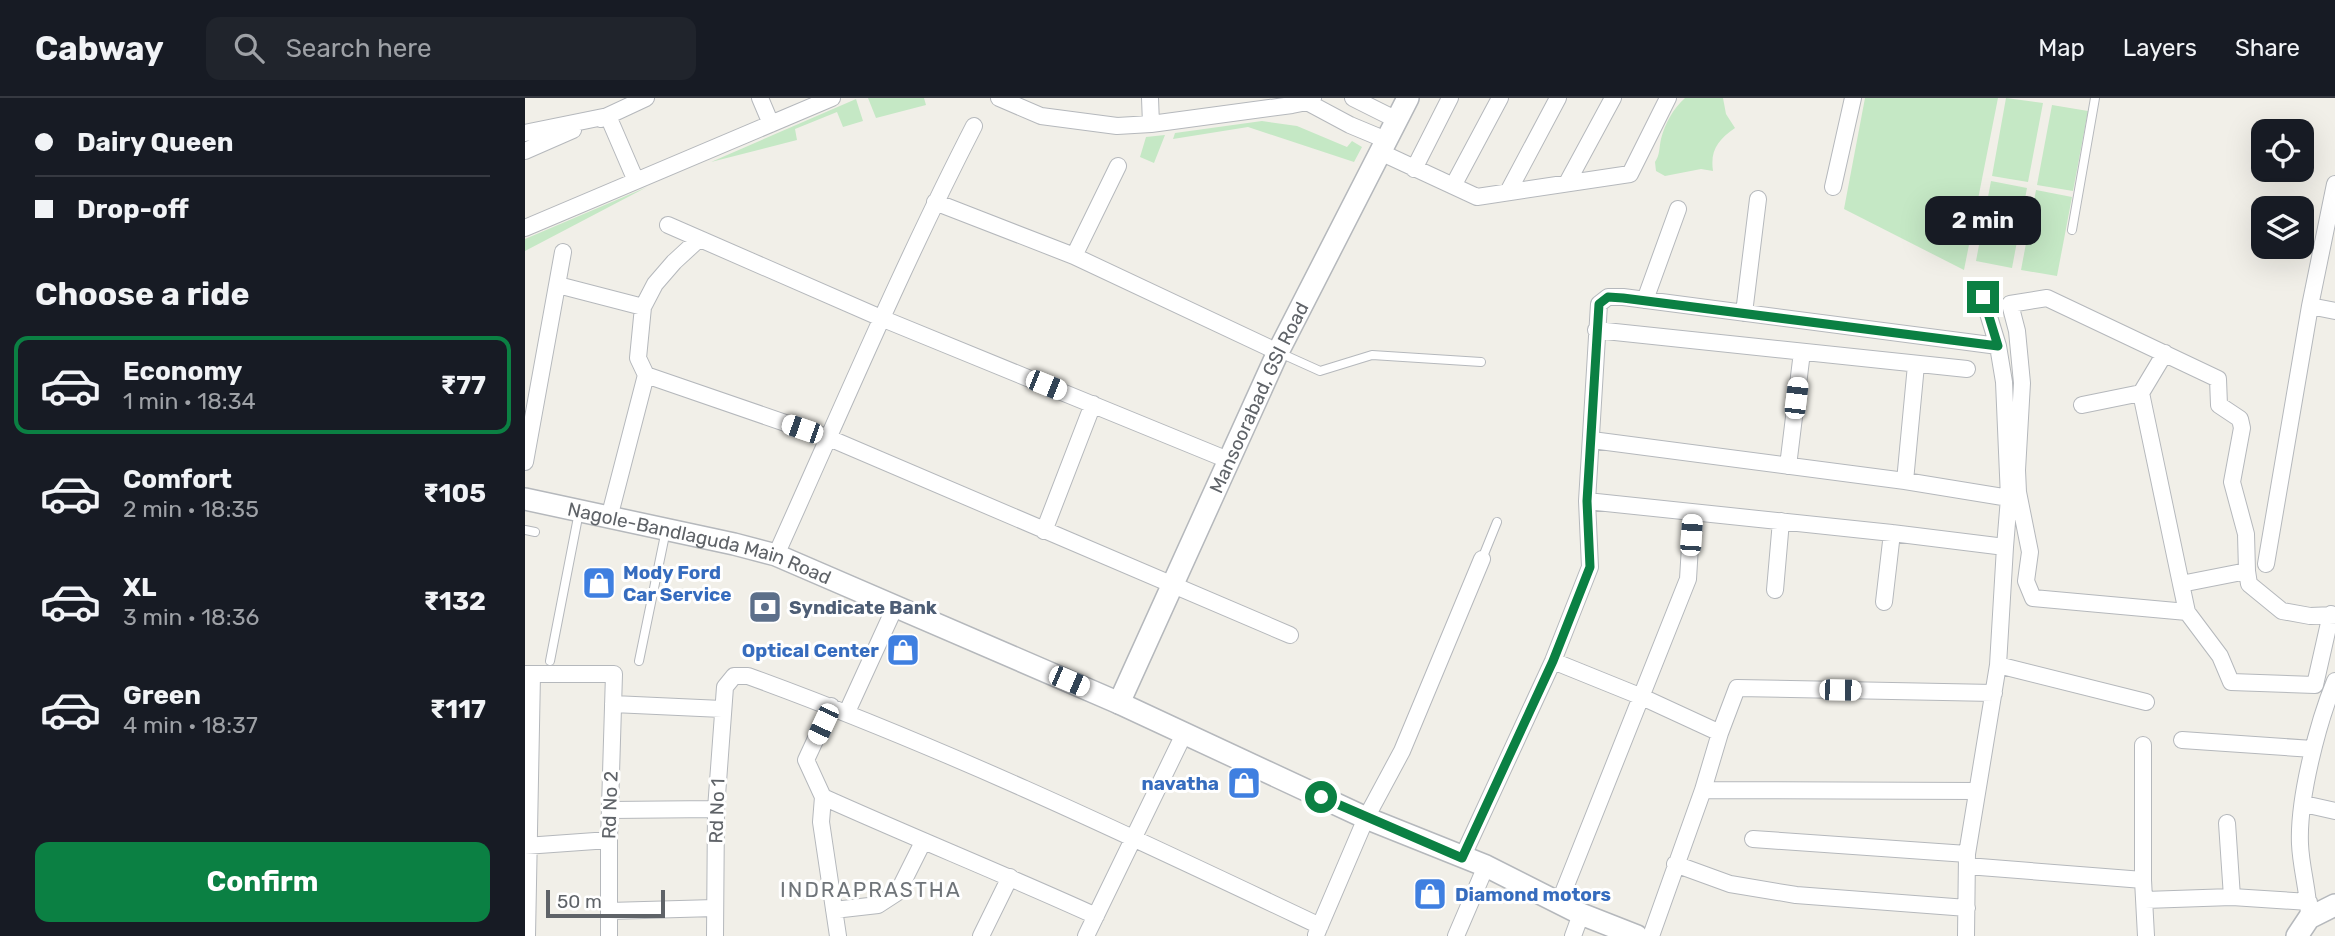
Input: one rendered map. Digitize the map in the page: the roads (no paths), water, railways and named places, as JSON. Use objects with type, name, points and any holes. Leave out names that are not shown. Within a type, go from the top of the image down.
[{"type":"street","points":[[525,150],[646,98]]},
{"type":"street","points":[[760,98],[771,124]]},
{"type":"street","points":[[525,228],[832,98]]},
{"type":"street","points":[[999,98],[1020,103],[1041,116],[1117,126],[1151,124],[1300,101],[1350,125],[1414,169],[1477,197],[1630,174],[1668,98]]},
{"type":"street","points":[[1150,98],[1151,124]]},
{"type":"street","points":[[1353,98],[1397,120]]},
{"type":"street","name":"Mansoorabad, GSI Road","points":[[1119,703],[1278,352],[1408,98]]},
{"type":"street","points":[[1414,169],[1450,98]]},
{"type":"street","points":[[1453,186],[1500,98]]},
{"type":"street","points":[[1508,192],[1558,98]]},
{"type":"street","points":[[1567,183],[1613,98]]},
{"type":"street","points":[[1833,187],[1853,98]]},
{"type":"street","points":[[525,133],[608,116]]},
{"type":"street","points":[[608,116],[636,181]]},
{"type":"street","points":[[776,555],[881,318],[974,126]]},
{"type":"street","points":[[1074,256],[1118,166]]},
{"type":"street","points":[[2266,564],[2335,184]]},
{"type":"street","points":[[1744,313],[1758,199]]},
{"type":"street","points":[[935,202],[1074,256],[1278,352]]},
{"type":"street","points":[[1645,300],[1678,209]]},
{"type":"street","points":[[668,225],[881,318],[1228,460]]},
{"type":"street","points":[[608,518],[646,375],[638,358],[643,307],[655,284],[699,239]]},
{"type":"street","points":[[525,462],[563,252]]},
{"type":"street","points":[[558,285],[643,307]]},
{"type":"street","points":[[1462,858],[1553,661],[1590,567],[1587,501],[1599,304],[1608,297],[1645,300],[1998,346]]},
{"type":"street","points":[[1966,936],[1967,860],[1998,665],[2009,498],[2004,383],[1998,346],[1983,297]]},
{"type":"street","points":[[2165,354],[2141,393],[2186,612],[2220,656],[2231,682],[2315,685],[2333,614],[2310,616],[2281,611],[2249,584],[2246,534],[2232,482],[2242,428],[2240,419],[2219,405],[2218,379],[2047,298],[2010,304],[2017,331],[2022,383],[2018,492],[2030,552],[2026,581],[2033,598],[2186,612]]},
{"type":"street","points":[[2311,306],[2335,311]]},
{"type":"street","points":[[1596,330],[1967,369]]},
{"type":"street","points":[[1788,466],[1802,352]]},
{"type":"street","points":[[1905,481],[1916,365]]},
{"type":"street","points":[[646,375],[829,438],[1290,635]]},
{"type":"street","points":[[2082,405],[2141,393]]},
{"type":"street","points":[[1044,531],[1093,404]]},
{"type":"street","points":[[1592,440],[1905,481],[2009,498]]},
{"type":"street","name":"Nagole-Bandlaguda Main Road","points":[[525,499],[776,555],[1119,703],[1366,818],[1486,866],[1581,914],[1637,936]]},
{"type":"street","points":[[1587,501],[2005,547]]},
{"type":"street","points":[[1559,903],[1688,579],[1692,513]]},
{"type":"street","points":[[1775,590],[1781,521]]},
{"type":"street","points":[[1884,602],[1892,533]]},
{"type":"street","points":[[839,709],[1133,838],[1318,931],[1366,818],[1402,751],[1482,559]]},
{"type":"street","points":[[2182,584],[2247,571]]},
{"type":"street","points":[[838,936],[821,822],[823,797],[806,761],[839,709],[895,607]]},
{"type":"street","points":[[1553,661],[1642,697],[1720,733]]},
{"type":"street","points":[[1998,665],[2146,702]]},
{"type":"street","points":[[527,936],[529,674]]},
{"type":"street","name":"Rd No 2","points":[[529,674],[614,674],[609,936]]},
{"type":"street","name":"Rd No 1","points":[[715,936],[716,809],[725,687],[734,676],[748,676],[839,709]]},
{"type":"street","points":[[2305,919],[2300,843],[2304,804],[2313,749],[2335,681]]},
{"type":"street","points":[[1651,936],[1737,688],[1994,693]]},
{"type":"street","points":[[613,704],[722,709]]},
{"type":"street","points":[[1087,936],[1184,734]]},
{"type":"street","points":[[2182,740],[2313,749]]},
{"type":"street","points":[[2143,745],[2143,880],[2147,936]]},
{"type":"street","points":[[1703,790],[1977,791]]},
{"type":"street","points":[[823,797],[1095,916]]},
{"type":"street","points":[[2304,804],[2335,811]]},
{"type":"street","points":[[610,810],[716,809]]},
{"type":"street","points":[[2227,823],[2232,897]]},
{"type":"street","points":[[1753,839],[2143,880]]},
{"type":"street","points":[[526,846],[609,840]]},
{"type":"street","points":[[834,910],[878,905],[898,892],[923,842]]},
{"type":"street","points":[[1675,864],[1730,884],[1796,895],[1967,908]]},
{"type":"street","points":[[1456,936],[1486,866]]},
{"type":"street","points":[[981,936],[1010,877]]},
{"type":"street","points":[[2145,900],[2232,897],[2305,919],[2335,905]]},
{"type":"street","points":[[609,911],[715,908]]},
{"type":"street","points":[[1573,936],[1581,914]]},
{"type":"lane","points":[[2072,230],[2095,98]]},
{"type":"lane","points":[[1278,352],[1320,371],[1372,355],[1481,362]]},
{"type":"lane","points":[[550,661],[579,512]]},
{"type":"lane","points":[[1482,559],[1497,522]]},
{"type":"lane","points":[[525,530],[535,532]]},
{"type":"lane","points":[[639,661],[667,530]]},
{"type":"place","name":"Mody Ford Car Service","points":[[599,583]]},
{"type":"place","name":"Syndicate Bank","points":[[765,607]]},
{"type":"place","name":"Optical Center","points":[[903,650]]},
{"type":"place","name":"navatha","points":[[1244,783]]},
{"type":"place","name":"Diamond motors","points":[[1430,894]]},
{"type":"district","name":"INDRAPRASTHA","points":[[871,889]]}]
